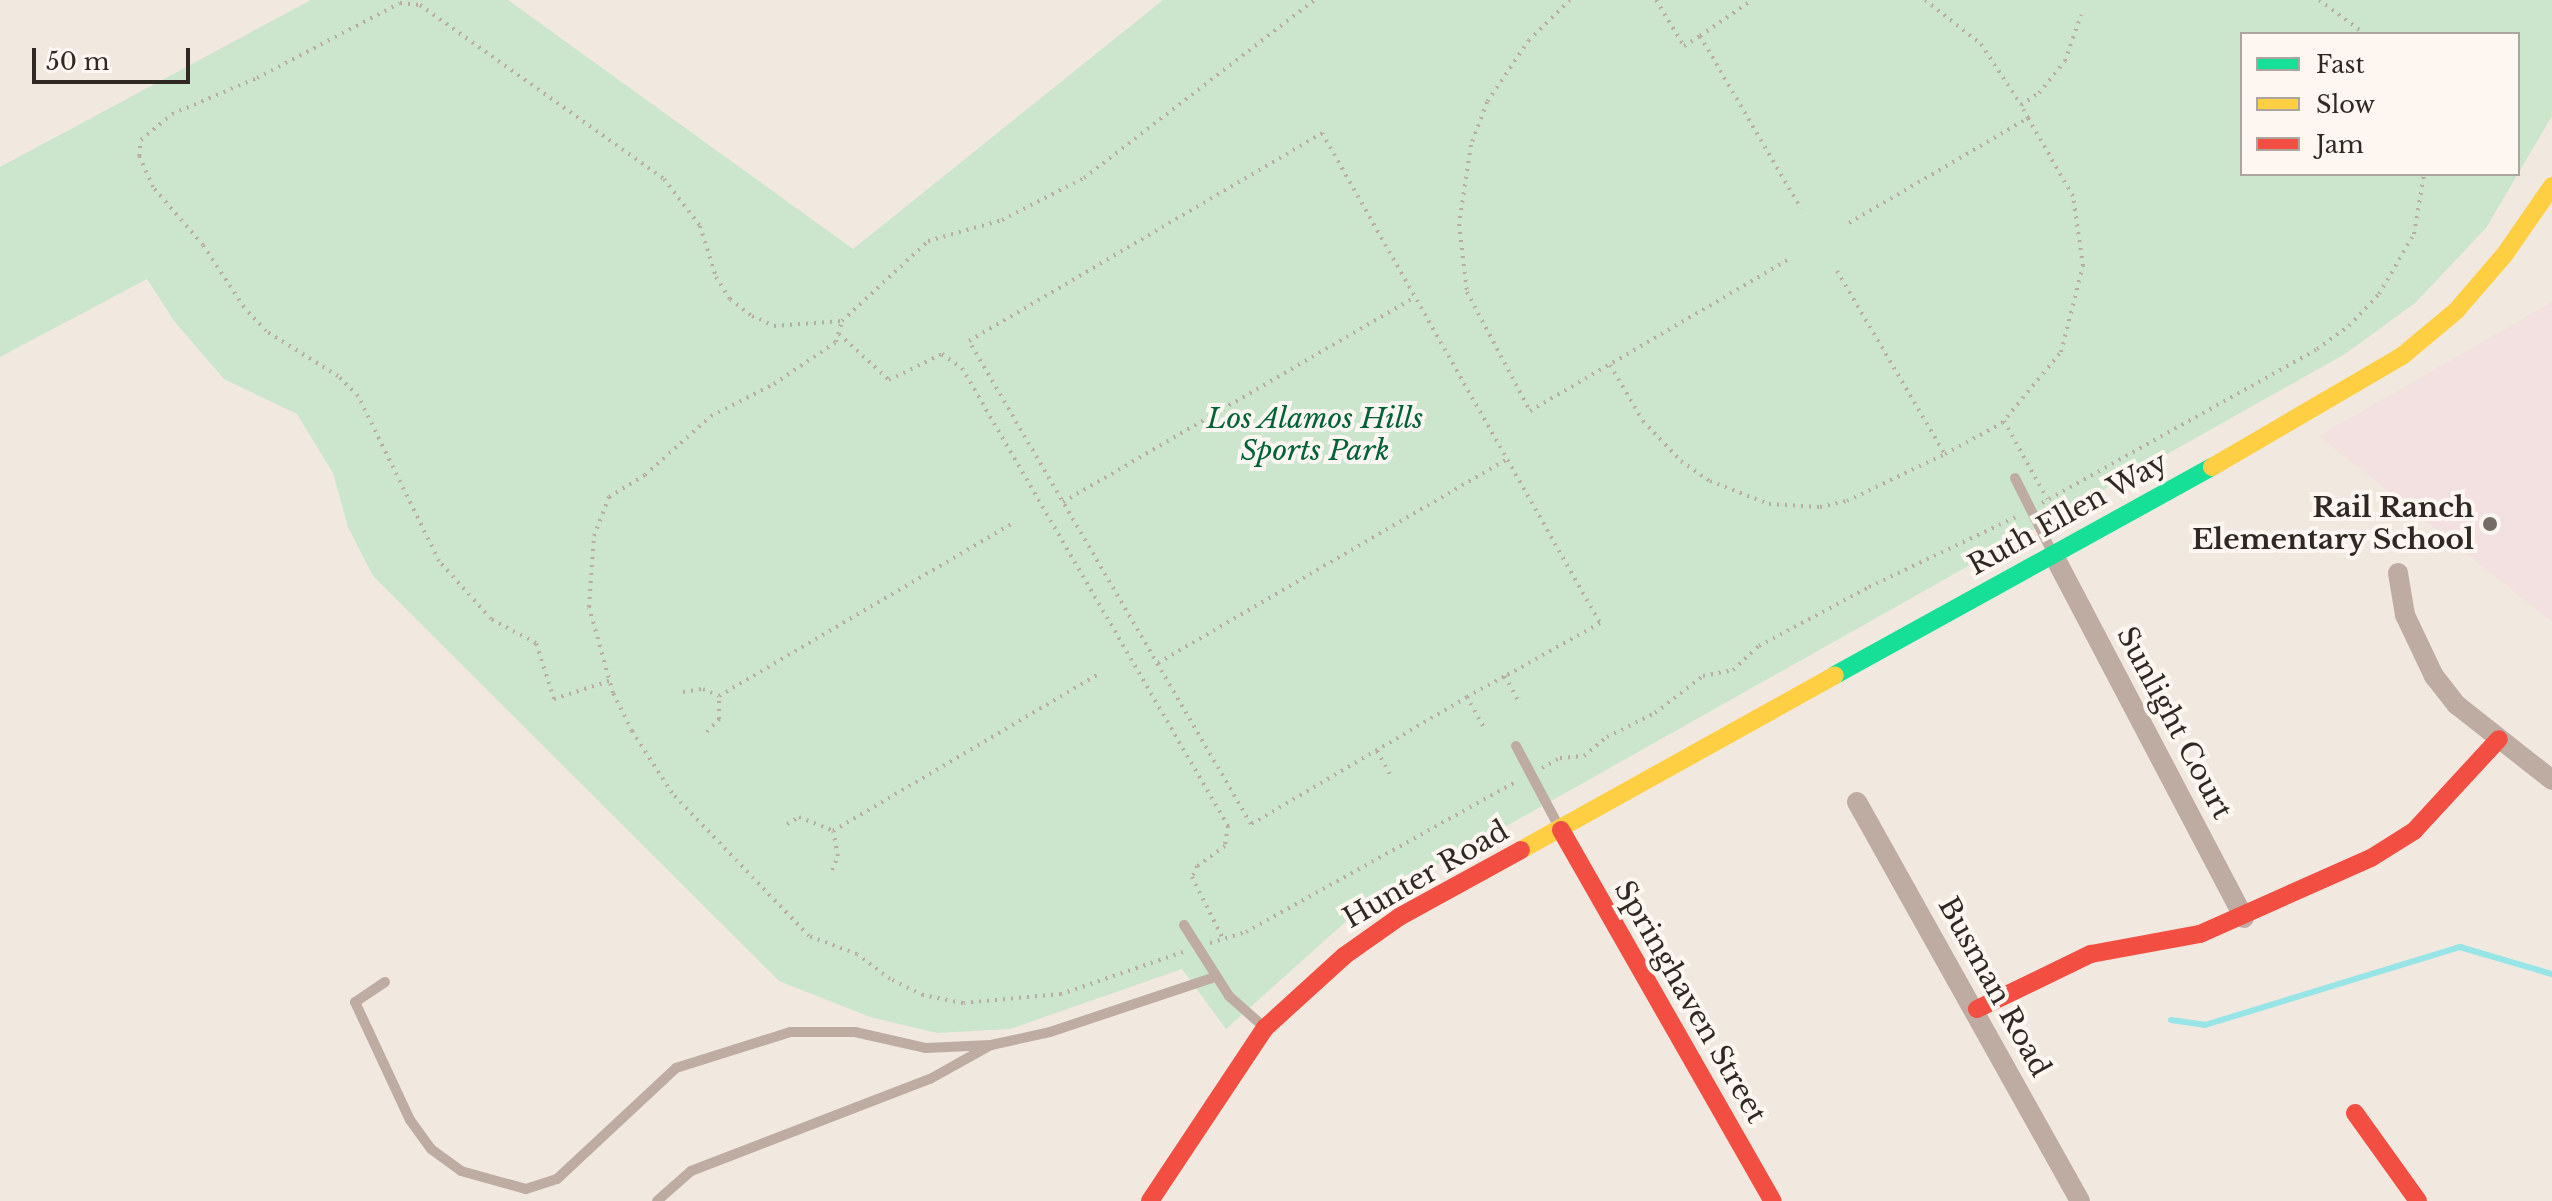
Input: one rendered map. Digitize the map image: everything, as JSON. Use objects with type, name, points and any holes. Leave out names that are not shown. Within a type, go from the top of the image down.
[{"type":"street","name":"Ruth Ellen Way","points":[[1561,830],[2402,356],[2456,311],[2505,254],[2552,186]]},
{"type":"street","name":"Sunlight Court","points":[[2053,554],[2244,918]]},
{"type":"street","points":[[2398,573],[2405,615],[2434,676],[2457,705],[2552,780]]},
{"type":"street","points":[[1977,1009],[2091,954],[2200,934],[2244,918],[2371,858],[2414,831],[2499,739]]},
{"type":"street","name":"Busman Road","points":[[1857,802],[1977,1009],[2080,1201]]},
{"type":"street","name":"Hunter Road","points":[[1150,1201],[1265,1028],[1292,998],[1399,917],[1561,830]]},
{"type":"street","name":"Springhaven Street","points":[[1561,830],[1773,1201]]},
{"type":"street","points":[[2355,1113],[2418,1201]]},
{"type":"lane","points":[[2015,478],[2053,554]]},
{"type":"lane","points":[[1516,746],[1561,830]]},
{"type":"lane","points":[[1184,925],[1215,977],[1265,1028]]},
{"type":"lane","points":[[385,982],[355,1002],[410,1120],[431,1149],[461,1171],[526,1189],[557,1179],[676,1068],[790,1032],[855,1032],[926,1048],[991,1045],[1050,1032],[1215,977]]},
{"type":"lane","points":[[657,1201],[691,1171],[930,1079],[991,1045]]},
{"type":"path","points":[[1314,0],[1124,152],[1002,220],[928,241],[842,321],[836,342],[809,362],[711,416],[645,475],[609,497],[594,536],[589,607],[609,681],[632,731],[672,793],[809,936],[857,954],[890,979],[923,995],[963,1003],[1029,1001],[1246,932],[1560,758],[1584,756],[1607,737],[1655,713],[1703,676],[1733,670],[1759,646],[1855,594],[2048,500],[2317,349],[2349,326],[2379,294],[2403,256],[2414,234],[2424,176]]},
{"type":"path","points":[[1570,0],[1529,40],[1487,102],[1466,172],[1458,243],[1474,308],[1530,411],[1787,260]]},
{"type":"path","points":[[1656,0],[1684,46],[1752,0]]},
{"type":"path","points":[[1610,365],[1643,421],[1681,461],[1710,481],[1769,504],[1820,507],[1847,501],[1945,454],[2004,421],[2061,352],[2083,266],[2073,196],[2021,105],[1973,35],[1925,0]]},
{"type":"path","points":[[2319,0],[2362,32]]},
{"type":"path","points":[[609,681],[554,699],[536,643],[491,619],[439,561],[358,396],[338,376],[266,331],[244,307],[203,245],[153,187],[139,156],[141,140],[172,114],[267,73],[400,3],[420,5],[664,179],[700,226],[723,288],[752,316],[774,326],[842,321]]},
{"type":"path","points":[[2021,105],[2039,93],[2065,61],[2081,15]]},
{"type":"path","points":[[1700,36],[1801,209]]},
{"type":"path","points":[[1849,223],[2028,118]]},
{"type":"path","points":[[1322,133],[1415,297],[1600,623],[1251,824],[969,341],[1322,133]]},
{"type":"path","points":[[1837,271],[1945,454]]},
{"type":"path","points":[[1063,502],[1415,297]]},
{"type":"path","points":[[839,334],[889,380],[942,354],[962,368],[1228,826],[1225,846],[1197,866],[1192,877],[1223,939]]},
{"type":"path","points":[[2004,421],[2048,500]]},
{"type":"path","points":[[1158,663],[1507,459]]},
{"type":"path","points":[[719,696],[1011,524]]},
{"type":"path","points":[[833,831],[1098,674]]},
{"type":"path","points":[[1505,676],[1520,704]]},
{"type":"path","points":[[683,692],[703,689],[719,696]]},
{"type":"path","points":[[707,732],[719,719],[719,696]]},
{"type":"path","points":[[1467,697],[1483,726]]},
{"type":"path","points":[[1377,750],[1391,776]]},
{"type":"path","points":[[787,824],[799,817],[833,831]]},
{"type":"path","points":[[832,870],[838,856],[833,831]]},
{"type":"shaded area","name":"Rail Ranch Elementary School","points":[[2552,302],[2552,622],[2319,436]]},
{"type":"green space","name":"Los Alamos Hills Sports Park","points":[[311,0],[508,0],[853,249],[1163,0],[2552,0],[2552,116],[2520,171],[2520,32],[2240,32],[2240,176],[2517,176],[2486,228],[2415,303],[2345,354],[1361,908],[1226,1029],[1182,969],[1010,1029],[937,1033],[870,1017],[779,981],[373,576],[348,527],[333,473],[297,414],[224,379],[174,321],[147,279],[0,357],[0,167]]},
{"type":"waterway","points":[[2171,1020],[2205,1025],[2460,947],[2552,974]]},
{"type":"traffic: fast","points":[[1835,675],[2212,467]]},
{"type":"traffic: slow","points":[[2212,467],[2402,356],[2456,311],[2505,254],[2552,186]]},
{"type":"traffic: slow","points":[[1521,850],[1835,675]]},
{"type":"traffic: jam","points":[[1977,1009],[2091,954],[2200,934],[2371,858],[2414,831],[2499,739]]},
{"type":"traffic: jam","points":[[1561,830],[1773,1201]]},
{"type":"traffic: jam","points":[[1150,1201],[1265,1028],[1344,956],[1399,917],[1521,850]]},
{"type":"traffic: jam","points":[[2355,1113],[2418,1201]]},
{"type":"place","name":"Rail Ranch Elementary School","points":[[2490,524]]}]
